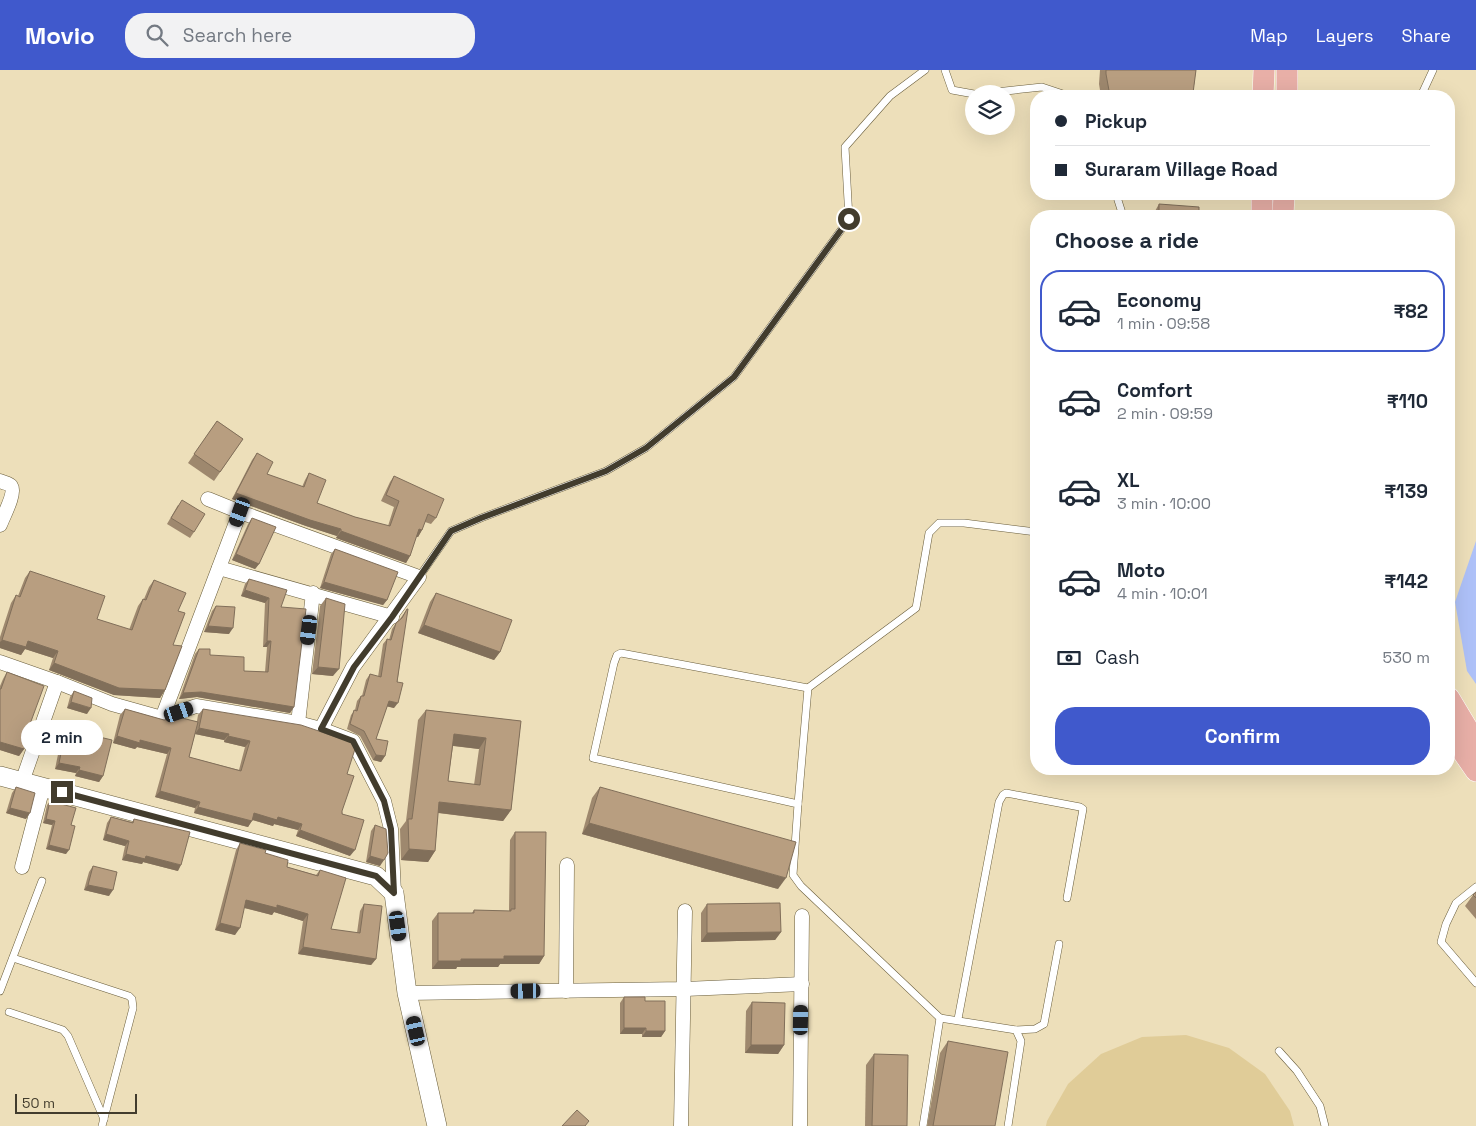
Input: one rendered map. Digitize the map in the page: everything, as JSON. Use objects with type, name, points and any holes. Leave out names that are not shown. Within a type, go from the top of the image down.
[{"type":"main road","points":[[1264,70],[1264,90]]},
{"type":"main road","points":[[1287,70],[1287,90]]},
{"type":"main road","points":[[1455,708],[1476,743]]},
{"type":"main road","points":[[1455,741],[1476,771]]},
{"type":"main road","points":[[0,776],[376,876],[394,893],[407,993],[437,1126]]},
{"type":"street","points":[[0,481],[13,488],[13,494],[0,525]]},
{"type":"street","points":[[208,499],[419,577],[392,617],[354,667],[321,729]]},
{"type":"street","points":[[162,718],[240,512]]},
{"type":"street","points":[[219,568],[313,593],[392,617]]},
{"type":"street","points":[[298,723],[313,593]]},
{"type":"street","points":[[0,662],[112,704],[162,718],[196,706],[298,723],[353,741],[384,801],[391,829],[394,893]]},
{"type":"street","points":[[22,782],[57,682]]},
{"type":"street","points":[[22,867],[43,788]]},
{"type":"street","points":[[566,991],[567,865]]},
{"type":"street","points":[[681,1126],[685,911]]},
{"type":"street","points":[[800,1126],[802,916]]},
{"type":"street","points":[[407,993],[566,991],[802,984]]},
{"type":"lane","points":[[419,577],[451,531],[606,471],[646,448],[734,377],[849,219],[845,147],[890,96],[925,70]]},
{"type":"lane","points":[[945,70],[952,90],[965,92]]},
{"type":"lane","points":[[1423,90],[1433,70]]},
{"type":"lane","points":[[1015,90],[1042,87],[1051,90]]},
{"type":"lane","points":[[798,804],[593,758],[617,655],[621,653],[808,688],[916,608],[929,533],[939,523],[964,523],[1030,531]]},
{"type":"lane","points":[[808,688],[793,875],[801,886],[940,1018],[958,1019],[1016,1030],[1035,1029],[1044,1024],[1059,944]]},
{"type":"lane","points":[[958,1019],[1000,802],[1006,793],[1083,809],[1067,898]]},
{"type":"lane","points":[[0,991],[42,881]]},
{"type":"lane","points":[[1476,887],[1456,903],[1446,924],[1441,942],[1476,983]]},
{"type":"lane","points":[[13,958],[129,996],[132,999],[133,1008],[103,1123]]},
{"type":"lane","points":[[9,1012],[63,1030],[68,1036],[103,1123]]},
{"type":"lane","points":[[923,1126],[940,1018]]},
{"type":"lane","points":[[1008,1126],[1021,1041],[1016,1030]]},
{"type":"lane","points":[[1279,1051],[1298,1071],[1320,1106],[1325,1126]]},
{"type":"shaded area","points":[[1186,1035],[1229,1048],[1265,1074],[1290,1111],[1294,1126],[1046,1126],[1068,1084],[1101,1054],[1142,1037]]},
{"type":"water","points":[[1476,541],[1476,684],[1467,671],[1455,602]]},
{"type":"building","points":[[1106,70],[1196,70],[1193,90],[1109,90]]},
{"type":"building","points":[[1159,204],[1199,207],[1199,210],[1159,210]]},
{"type":"building","points":[[217,421],[243,439],[220,472],[194,454]]},
{"type":"building","points":[[257,453],[273,462],[267,474],[304,487],[309,473],[326,480],[317,503],[355,517],[390,526],[399,501],[386,495],[394,476],[444,499],[436,518],[428,514],[422,530],[419,529],[410,556],[341,531],[341,529],[310,520],[236,493]]},
{"type":"building","points":[[182,500],[205,514],[194,532],[171,518]]},
{"type":"building","points":[[252,518],[276,527],[259,564],[236,554]]},
{"type":"building","points":[[335,549],[398,572],[387,600],[324,582]]},
{"type":"building","points":[[30,571],[105,596],[97,619],[132,630],[143,599],[146,600],[154,580],[186,593],[178,611],[185,613],[173,645],[182,646],[165,690],[119,688],[54,663],[58,651],[28,641],[26,647],[2,640],[16,595],[20,597]]},
{"type":"building","points":[[249,579],[287,590],[281,607],[306,609],[294,707],[201,692],[183,693],[199,649],[210,649],[210,655],[244,657],[244,671],[268,672],[271,641],[267,641],[269,598],[245,590]]},
{"type":"building","points":[[436,593],[512,620],[500,652],[424,625]]},
{"type":"building","points":[[326,598],[345,604],[339,669],[318,667]]},
{"type":"building","points":[[216,606],[235,607],[233,628],[208,626]]},
{"type":"building","points":[[407,609],[397,682],[403,683],[398,703],[389,701],[376,739],[388,741],[385,756],[376,755],[364,731],[350,724],[354,710],[357,711],[361,696],[364,696],[370,674],[381,677],[387,639],[391,640],[396,623],[402,618]]},
{"type":"building","points":[[7,672],[44,686],[30,724],[32,724],[24,749],[0,742],[0,689]]},
{"type":"building","points":[[74,691],[92,698],[91,708],[71,702]]},
{"type":"building","points":[[125,709],[164,720],[178,717],[198,722],[189,757],[241,771],[250,741],[228,736],[229,734],[199,728],[203,709],[301,725],[351,742],[355,749],[347,774],[354,776],[342,814],[364,820],[355,850],[300,830],[302,824],[278,817],[277,820],[254,813],[252,821],[198,807],[200,802],[160,791],[171,748],[140,740],[140,743],[117,736]]},
{"type":"building","points":[[426,710],[521,721],[511,810],[439,802],[435,851],[409,849],[408,819],[412,819]],"holes":[[[454,734],[486,738],[480,785],[448,781]]]},
{"type":"building","points":[[66,729],[112,740],[103,776],[79,770],[80,767],[59,763]]},
{"type":"building","points":[[16,787],[35,793],[30,813],[10,808]]},
{"type":"building","points":[[600,787],[796,842],[786,878],[589,823]]},
{"type":"building","points":[[50,801],[76,808],[71,825],[75,826],[69,850],[49,845],[55,821],[46,819]]},
{"type":"building","points":[[111,817],[133,823],[134,819],[190,832],[181,865],[146,856],[145,859],[126,854],[129,841],[106,834]]},
{"type":"building","points":[[375,825],[386,829],[388,853],[384,860],[370,856]]},
{"type":"building","points":[[515,832],[546,832],[544,956],[504,956],[504,959],[438,961],[438,913],[474,913],[474,910],[511,911],[511,909],[515,909]]},
{"type":"building","points":[[240,843],[266,850],[265,853],[288,860],[287,867],[318,876],[320,870],[346,878],[331,929],[360,933],[364,904],[382,906],[376,959],[303,947],[308,914],[277,905],[277,908],[246,900],[240,928],[220,923]]},
{"type":"building","points":[[93,866],[117,872],[113,890],[88,885]]},
{"type":"building","points":[[780,903],[781,932],[707,933],[707,904]]},
{"type":"building","points":[[624,997],[645,997],[645,1001],[665,1001],[665,1031],[646,1031],[646,1028],[624,1028]]},
{"type":"building","points":[[752,1002],[785,1003],[784,1045],[751,1045]]},
{"type":"building","points":[[948,1041],[1008,1052],[995,1126],[933,1126]]},
{"type":"building","points":[[874,1054],[908,1055],[907,1126],[872,1126]]},
{"type":"building","points":[[577,1110],[589,1121],[585,1126],[562,1126]]},
{"type":"route","points":[[62,792],[376,876],[394,893],[391,829],[384,801],[353,741],[321,729],[354,667],[392,617],[451,531],[606,471],[646,448],[734,377],[849,219]]}]
